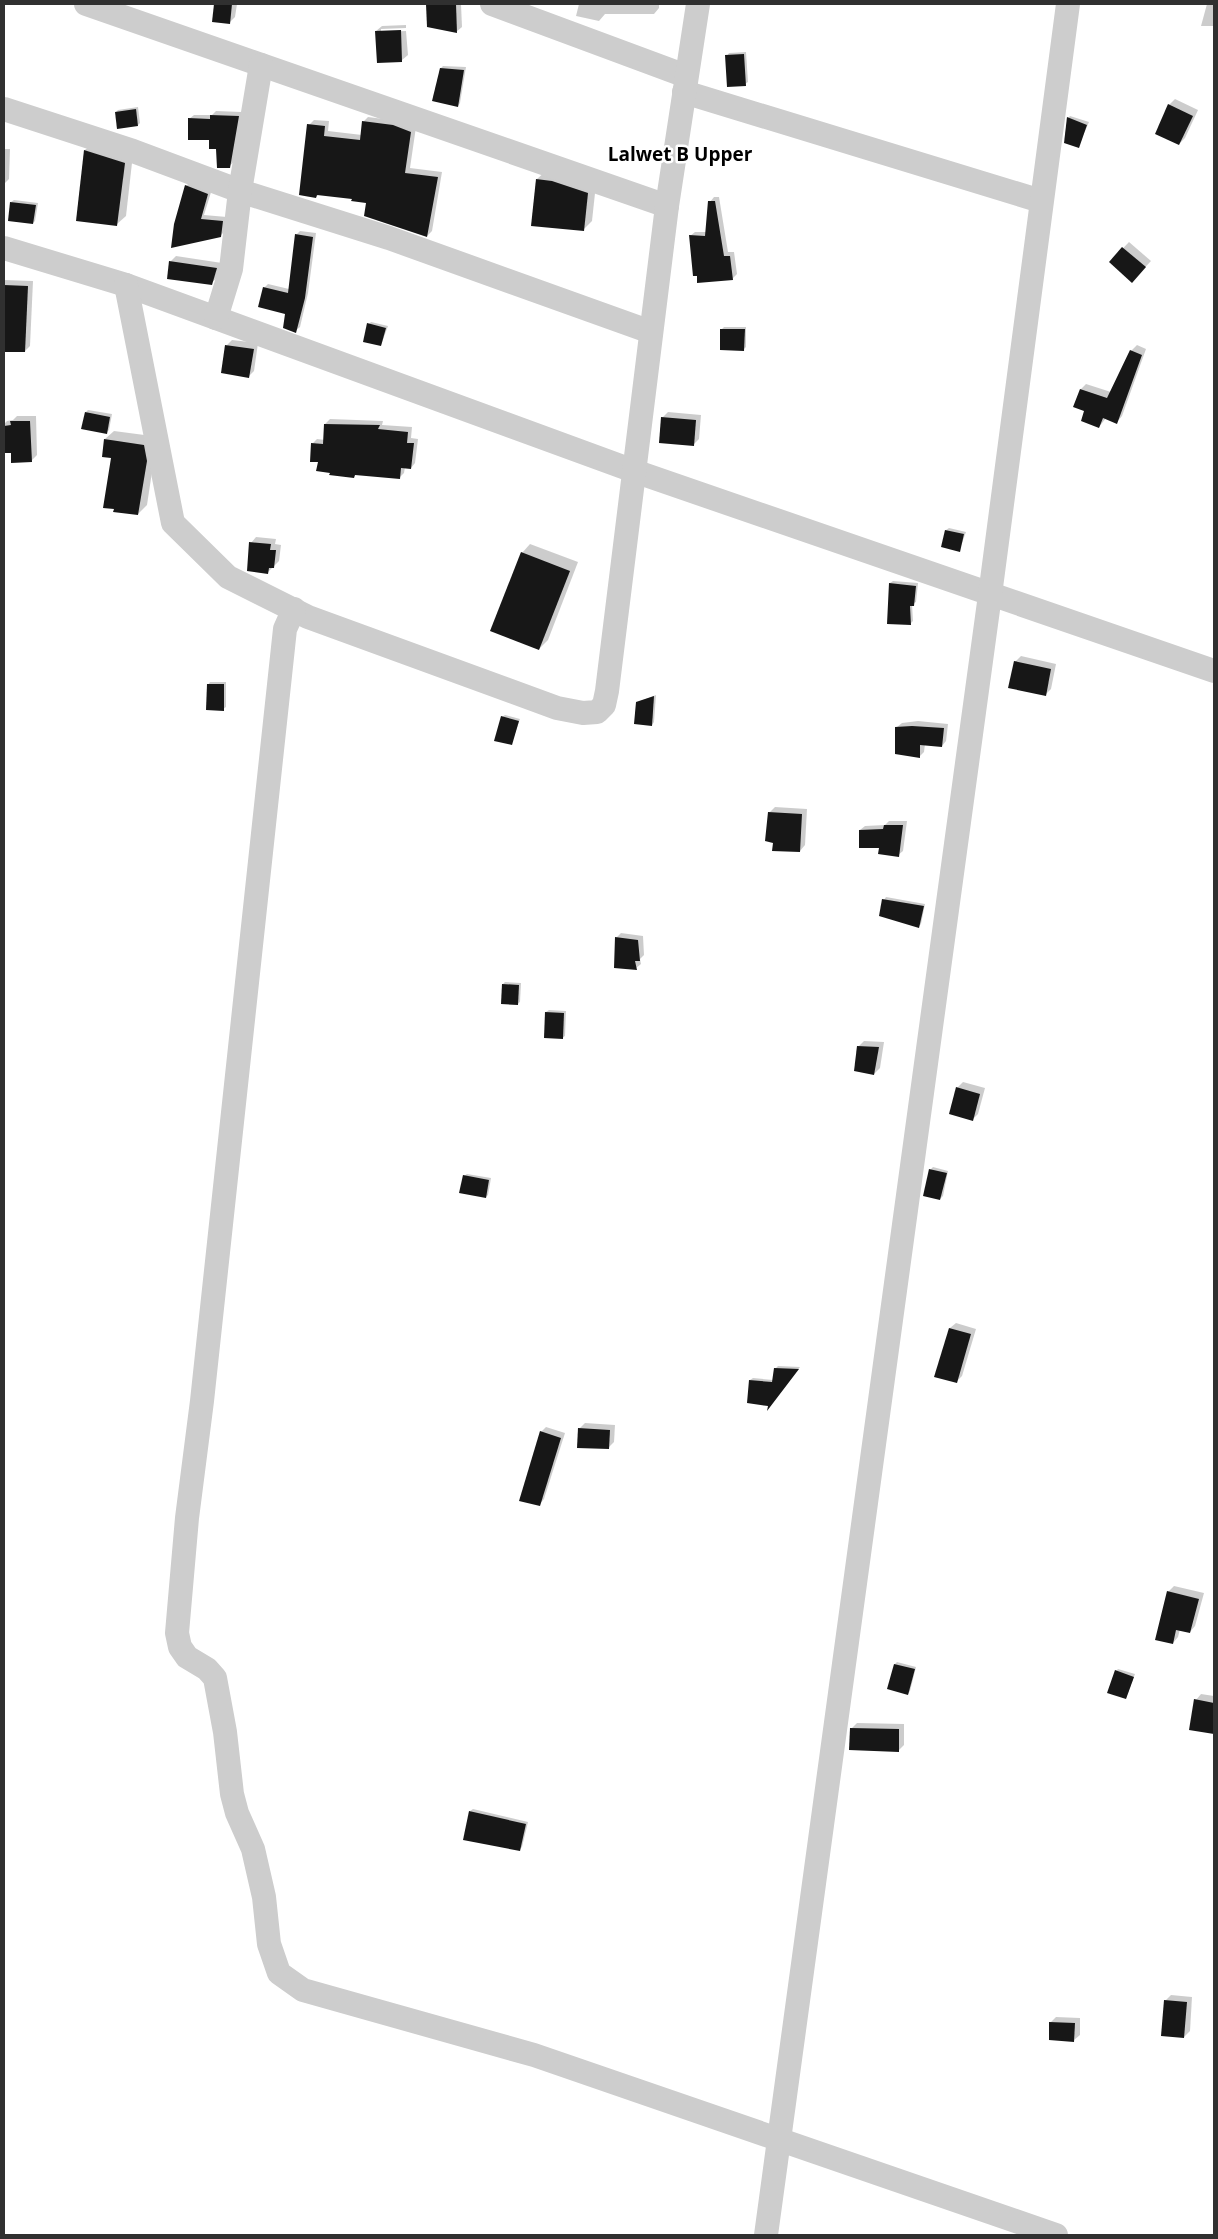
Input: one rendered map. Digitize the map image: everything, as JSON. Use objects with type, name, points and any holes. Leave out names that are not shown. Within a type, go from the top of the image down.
[{"type":"street","points":[[86,4],[667,206]]},
{"type":"street","points":[[492,4],[685,84],[1040,201]]},
{"type":"street","points":[[126,285],[173,523],[228,577],[317,620],[557,708],[583,713],[597,712],[604,705],[607,691],[667,206],[698,4]]},
{"type":"street","points":[[766,2235],[990,595],[1040,201],[1068,4]]},
{"type":"street","points":[[216,318],[231,269],[240,192],[261,65]]},
{"type":"street","points":[[4,110],[133,151],[240,192],[389,238],[651,332]]},
{"type":"street","points":[[4,248],[126,285],[634,470],[990,595],[1214,671]]},
{"type":"street","points":[[294,608],[285,629],[202,1401],[187,1518],[177,1633],[180,1647],[187,1658],[207,1669],[215,1678],[226,1732],[232,1794],[237,1813],[253,1849],[264,1897],[269,1944],[279,1973],[303,1990],[534,2055],[1056,2235]]},
{"type":"building","points":[[214,4],[232,4],[230,24],[212,22]]},
{"type":"building","points":[[426,4],[456,4],[457,33],[427,27]]},
{"type":"building","points":[[401,30],[402,62],[377,63],[375,31]]},
{"type":"building","points":[[744,54],[746,86],[727,87],[725,55]]},
{"type":"building","points":[[440,68],[464,70],[458,107],[432,101]]},
{"type":"building","points":[[1168,104],[1193,116],[1179,145],[1155,134]]},
{"type":"building","points":[[136,109],[138,126],[117,129],[115,112]]},
{"type":"building","points":[[210,115],[239,116],[230,168],[217,168],[216,149],[209,149],[209,140],[188,140],[188,118],[210,119]]},
{"type":"building","points":[[1067,117],[1087,125],[1079,148],[1064,143]]},
{"type":"building","points":[[362,121],[393,125],[411,132],[405,173],[438,177],[427,237],[364,216],[366,203],[351,201],[352,199],[317,195],[316,198],[299,195],[307,124],[325,126],[324,136],[360,140]]},
{"type":"building","points":[[84,150],[125,163],[117,226],[76,221]]},
{"type":"building","points":[[536,179],[552,181],[588,193],[584,231],[531,226]]},
{"type":"building","points":[[185,185],[208,194],[201,219],[223,221],[221,237],[171,248],[174,224]]},
{"type":"building","points":[[708,201],[715,201],[724,256],[730,256],[733,280],[697,283],[697,276],[693,276],[689,235],[705,236]]},
{"type":"building","points":[[10,202],[36,205],[33,224],[8,221]]},
{"type":"building","points":[[295,234],[313,237],[305,298],[296,333],[283,328],[285,314],[258,307],[263,287],[288,293]]},
{"type":"building","points":[[1122,247],[1146,267],[1132,283],[1109,262]]},
{"type":"building","points":[[169,261],[217,268],[212,285],[167,279]]},
{"type":"building","points":[[4,285],[28,286],[25,352],[4,352]]},
{"type":"building","points":[[367,323],[386,328],[381,346],[363,342]]},
{"type":"building","points":[[720,329],[745,329],[744,351],[720,350]]},
{"type":"building","points":[[225,345],[254,349],[249,378],[221,373]]},
{"type":"building","points":[[1130,350],[1142,355],[1117,424],[1103,418],[1099,428],[1081,421],[1084,411],[1073,407],[1080,389],[1107,398]]},
{"type":"building","points":[[85,412],[110,417],[107,434],[81,429]]},
{"type":"building","points":[[661,417],[696,420],[694,446],[659,443]]},
{"type":"building","points":[[10,421],[30,421],[32,462],[11,463],[11,453],[4,453],[4,426],[11,425]]},
{"type":"building","points":[[324,424],[380,425],[378,429],[408,432],[407,443],[414,443],[411,469],[401,468],[400,479],[355,475],[354,478],[329,475],[330,473],[316,471],[318,462],[310,462],[311,443],[323,444]]},
{"type":"building","points":[[104,439],[144,445],[147,461],[138,515],[113,512],[114,509],[103,508],[111,458],[102,457]]},
{"type":"building","points":[[945,530],[964,534],[960,552],[941,547]]},
{"type":"building","points":[[249,542],[271,544],[270,550],[276,550],[274,568],[269,568],[268,574],[247,571]]},
{"type":"building","points":[[521,552],[570,571],[539,650],[490,631]]},
{"type":"building","points":[[889,583],[916,586],[914,606],[910,606],[911,625],[887,624]]},
{"type":"building","points":[[1014,661],[1051,669],[1046,696],[1008,688]]},
{"type":"building","points":[[207,684],[224,684],[224,711],[206,710]]},
{"type":"building","points":[[654,696],[652,726],[634,724],[636,702]]},
{"type":"building","points":[[501,716],[519,721],[512,745],[494,741]]},
{"type":"building","points":[[895,727],[944,728],[942,747],[920,745],[920,758],[895,754]]},
{"type":"building","points":[[768,812],[802,814],[800,852],[772,851],[773,843],[765,841]]},
{"type":"building","points":[[884,825],[903,825],[899,857],[878,854],[879,848],[859,848],[859,830],[883,829]]},
{"type":"building","points":[[882,899],[924,906],[919,928],[879,916]]},
{"type":"building","points":[[615,937],[638,940],[640,961],[635,961],[637,970],[614,968]]},
{"type":"building","points":[[502,984],[519,985],[518,1005],[501,1004]]},
{"type":"building","points":[[545,1012],[564,1013],[563,1039],[544,1038]]},
{"type":"building","points":[[857,1046],[879,1047],[874,1075],[854,1071]]},
{"type":"building","points":[[956,1087],[980,1094],[973,1121],[949,1114]]},
{"type":"building","points":[[929,1169],[947,1173],[940,1200],[923,1196]]},
{"type":"building","points":[[463,1175],[489,1180],[486,1198],[459,1193]]},
{"type":"building","points":[[949,1328],[971,1334],[957,1383],[934,1377]]},
{"type":"building","points":[[774,1368],[799,1369],[767,1411],[768,1406],[747,1403],[749,1380],[772,1382]]},
{"type":"building","points":[[578,1428],[610,1430],[609,1449],[577,1448]]},
{"type":"building","points":[[540,1431],[561,1438],[540,1506],[519,1501]]},
{"type":"building","points":[[1167,1591],[1199,1599],[1190,1633],[1176,1630],[1173,1644],[1155,1640]]},
{"type":"building","points":[[894,1664],[915,1669],[908,1695],[887,1689]]},
{"type":"building","points":[[1115,1670],[1134,1677],[1126,1699],[1107,1693]]},
{"type":"building","points":[[1194,1699],[1214,1703],[1214,1734],[1189,1730]]},
{"type":"building","points":[[850,1728],[899,1729],[899,1752],[849,1750]]},
{"type":"building","points":[[469,1811],[526,1824],[520,1851],[463,1840]]},
{"type":"building","points":[[1164,2000],[1187,2002],[1184,2038],[1161,2036]]},
{"type":"building","points":[[1049,2022],[1075,2023],[1074,2042],[1049,2040]]},
{"type":"district","name":"Lalwet B Upper","points":[[680,154]]}]
